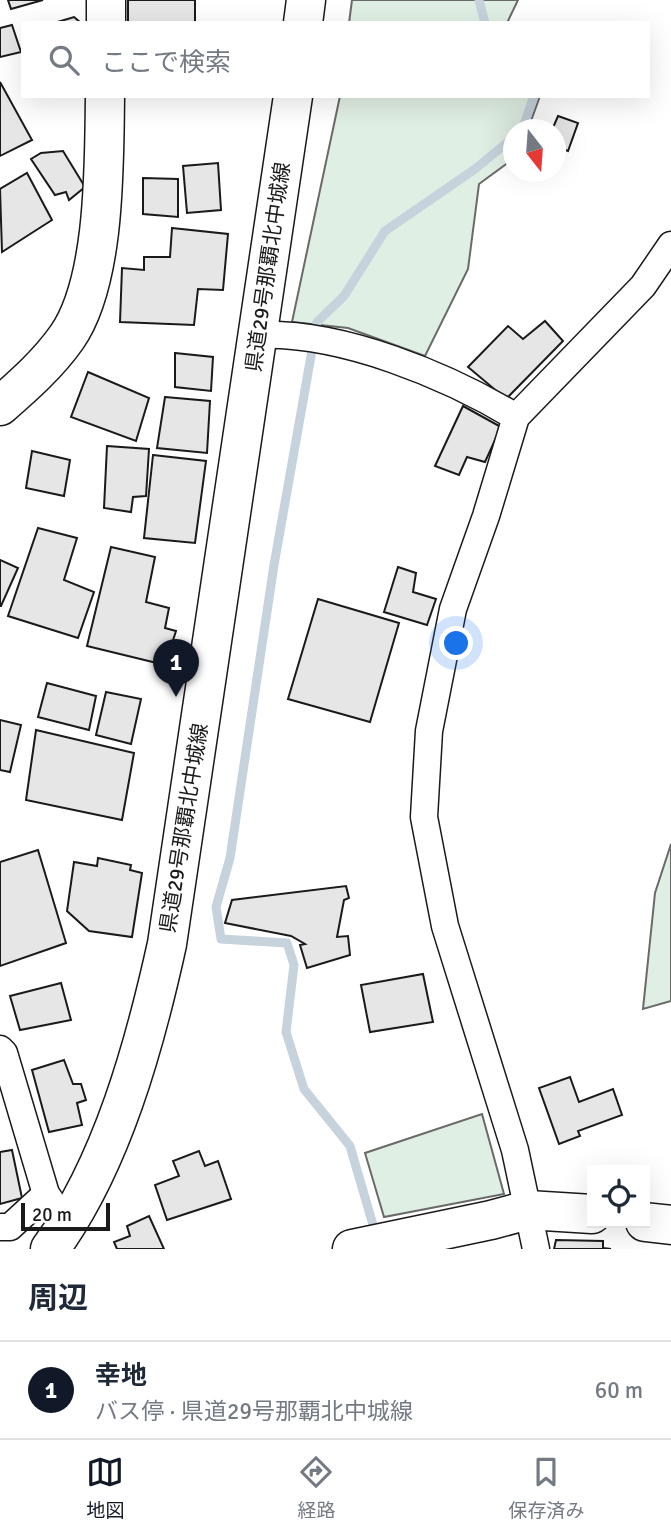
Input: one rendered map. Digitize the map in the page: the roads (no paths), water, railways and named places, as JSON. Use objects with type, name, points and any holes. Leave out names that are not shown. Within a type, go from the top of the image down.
[{"type":"main road","points":[[106,0],[106,21]]},
{"type":"main road","points":[[303,21],[306,0]]},
{"type":"main road","points":[[0,406],[46,364],[69,335],[79,313],[98,243],[105,98]]},
{"type":"main road","name":"県道29号那覇北中城線","points":[[54,1222],[83,1195],[128,1090],[152,1011],[167,944],[293,98]]},
{"type":"main road","points":[[352,1249],[491,1220],[528,1209],[587,1214]]},
{"type":"main road","points":[[650,1223],[671,1225]]},
{"type":"street","points":[[536,1249],[515,1150],[445,926],[424,817],[429,732],[453,609],[486,516],[516,417],[643,286],[671,245]]},
{"type":"street","points":[[259,335],[299,336],[327,341],[451,381],[516,417]]},
{"type":"street","points":[[0,1227],[54,1222],[1,1052]]},
{"type":"waterway","points":[[479,0],[484,21]]},
{"type":"waterway","points":[[526,119],[533,98]]},
{"type":"waterway","points":[[373,1225],[350,1146],[304,1089],[286,1032],[294,965],[287,943],[221,939],[216,907],[230,858],[274,565],[317,322],[344,296],[385,231],[475,169],[503,146]]},
{"type":"place","name":"幸地","points":[[176,697]]}]
